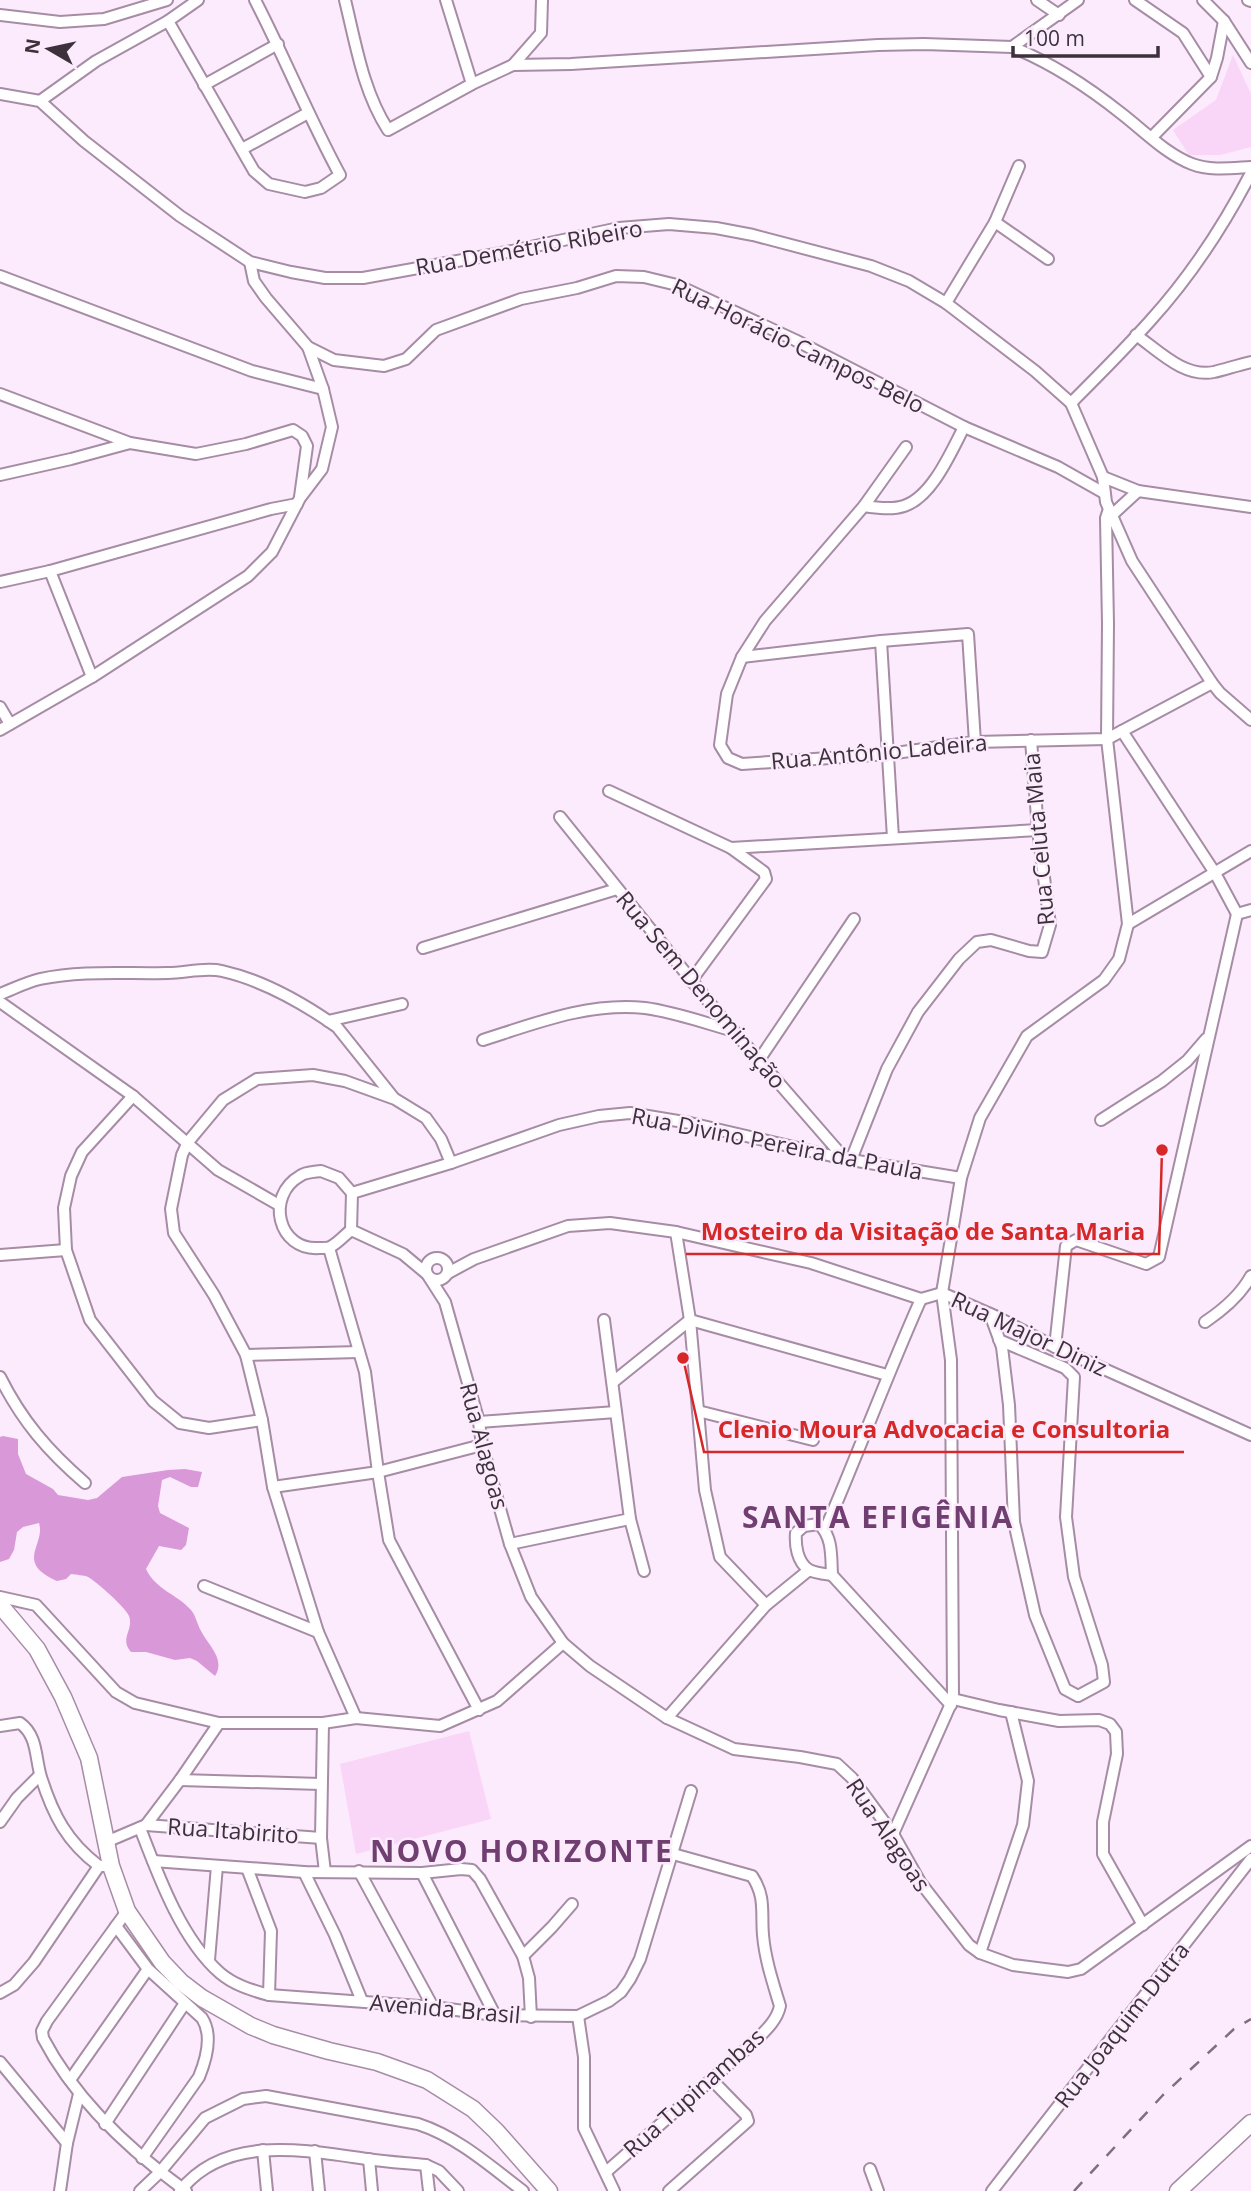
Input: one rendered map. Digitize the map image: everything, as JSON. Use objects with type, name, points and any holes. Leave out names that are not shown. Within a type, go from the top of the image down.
[{"type":"street","points":[[0,15],[60,22],[104,19],[167,0]]},
{"type":"street","points":[[0,94],[40,101],[96,61],[168,21],[198,0]]},
{"type":"street","points":[[168,21],[254,171],[269,184],[278,187],[304,192],[321,188],[340,175],[255,0]]},
{"type":"street","points":[[345,0],[365,82],[375,109],[388,130],[513,65],[571,64],[878,45],[1012,47],[1037,57],[1068,75],[1109,103],[1177,157],[1195,165],[1225,169],[1251,167]]},
{"type":"street","points":[[446,0],[472,84]]},
{"type":"street","points":[[513,65],[541,33],[542,0]]},
{"type":"street","points":[[1037,0],[1059,15]]},
{"type":"street","points":[[1012,47],[1078,0]]},
{"type":"street","points":[[1135,0],[1183,33],[1211,77]]},
{"type":"street","points":[[1203,0],[1224,21],[1251,63]]},
{"type":"street","points":[[1152,136],[1211,77],[1224,21]]},
{"type":"street","points":[[204,85],[278,44]]},
{"type":"street","name":"Rua Demétrio Ribeiro","points":[[40,101],[85,141],[180,216],[250,262],[326,278],[363,278],[619,228],[669,224],[716,228],[753,235],[871,266],[909,281],[946,303],[1035,371],[1071,403],[1103,477],[1104,493],[1110,512],[1132,561],[1212,683],[1251,720]]},
{"type":"street","points":[[242,149],[308,113]]},
{"type":"street","points":[[946,303],[995,222],[1019,166]]},
{"type":"street","points":[[1071,403],[1152,319],[1202,253],[1251,173]]},
{"type":"street","points":[[995,222],[1048,259]]},
{"type":"street","name":"Rua Horácio Campos Belo","points":[[250,262],[254,281],[280,317],[309,347],[334,360],[384,366],[406,359],[436,330],[521,299],[577,288],[616,276],[644,276],[677,285],[795,340],[964,428],[1058,467],[1104,493]]},
{"type":"street","points":[[0,276],[252,371],[323,389]]},
{"type":"street","points":[[1136,335],[1181,368],[1196,373],[1212,372],[1251,362]]},
{"type":"street","points":[[0,707],[5,727],[92,677],[248,576],[272,552],[298,501],[322,468],[332,427],[309,347]]},
{"type":"street","points":[[0,394],[130,443],[197,454],[246,444],[293,430],[302,436],[307,446],[298,501]]},
{"type":"street","points":[[864,506],[887,509],[903,507],[919,498],[940,470],[964,428]]},
{"type":"street","points":[[0,475],[130,443]]},
{"type":"street","points":[[741,657],[765,621],[864,506],[906,447]]},
{"type":"street","points":[[1103,477],[1138,491],[1251,507]]},
{"type":"street","points":[[893,1833],[952,1702],[951,1360],[942,1293],[961,1178],[980,1118],[1027,1036],[1104,980],[1119,959],[1128,923],[1107,739],[1106,518],[1138,491]]},
{"type":"street","points":[[0,582],[50,571],[298,501]]},
{"type":"street","points":[[50,571],[92,677]]},
{"type":"street","points":[[741,657],[968,634],[975,742]]},
{"type":"street","points":[[881,641],[893,838]]},
{"type":"street","name":"Rua Antônio Ladeira","points":[[741,657],[727,694],[720,745],[728,758],[742,764],[888,754],[975,742],[1107,739],[1212,683]]},
{"type":"street","points":[[1055,1347],[1066,1246],[1076,1240],[1146,1264],[1159,1257],[1237,914],[1215,873],[1122,731]]},
{"type":"street","name":"Rua Celuta Maia","points":[[848,1160],[887,1069],[911,1023],[959,959],[977,942],[991,940],[1029,951],[1042,951],[1050,925],[1038,830],[1031,740]]},
{"type":"street","points":[[609,791],[731,848],[764,872],[766,879],[691,981]]},
{"type":"street","name":"Rua Sem Denominação","points":[[560,817],[691,981],[848,1160]]},
{"type":"street","points":[[731,848],[1038,830]]},
{"type":"street","points":[[1128,923],[1251,851]]},
{"type":"street","points":[[423,948],[617,889]]},
{"type":"street","points":[[1237,914],[1251,910]]},
{"type":"street","points":[[759,1060],[854,919]]},
{"type":"street","points":[[0,994],[39,979],[90,973],[219,970],[264,986],[337,1027],[395,1099]]},
{"type":"street","points":[[0,1002],[134,1096],[218,1170],[279,1205]]},
{"type":"street","points":[[328,1021],[402,1004]]},
{"type":"street","points":[[483,1040],[571,1012],[604,1008],[646,1008],[734,1031]]},
{"type":"street","points":[[1101,1120],[1188,1061],[1208,1037]]},
{"type":"street","points":[[356,1717],[318,1632],[272,1487],[262,1420],[246,1355],[214,1295],[174,1233],[171,1209],[182,1155],[188,1142],[223,1100],[257,1079],[313,1076],[345,1081],[395,1099],[426,1118],[441,1139],[452,1163]]},
{"type":"street","points":[[134,1096],[82,1152],[71,1176],[64,1208],[66,1250],[90,1320],[153,1401],[180,1423],[209,1427],[262,1420]]},
{"type":"street","name":"Rua Divino Pereira da Paula","points":[[352,1193],[452,1163],[559,1125],[599,1116],[630,1113],[690,1123],[848,1160],[961,1178]]},
{"type":"street","points":[[321,1171],[340,1178],[352,1193],[351,1230],[329,1248],[310,1249],[292,1240],[281,1224],[279,1205],[286,1187],[302,1174],[321,1171]]},
{"type":"street","name":"Rua Major Diniz","points":[[446,1275],[474,1259],[568,1226],[610,1223],[676,1231],[811,1263],[921,1299],[942,1293],[1251,1435]]},
{"type":"street","name":"Rua Alagoas","points":[[351,1230],[403,1254],[428,1275],[445,1302],[510,1544],[531,1597],[563,1643],[590,1666],[667,1718],[734,1749],[836,1764],[852,1778],[893,1833],[928,1893],[961,1938],[980,1953],[1024,1967],[1074,1971],[1080,1969],[1251,1846]]},
{"type":"street","points":[[676,1231],[690,1320],[705,1490],[720,1557],[766,1605]]},
{"type":"street","points":[[329,1248],[365,1372],[389,1540],[479,1710]]},
{"type":"street","points":[[0,1255],[66,1250]]},
{"type":"street","name":"Rua Alagoas","points":[[403,1254],[437,1259]]},
{"type":"street","points":[[437,1259],[447,1264],[446,1275],[437,1280],[428,1275],[427,1265],[437,1259]]},
{"type":"street","name":"Rua Major Diniz","points":[[437,1259],[474,1259]]},
{"type":"street","name":"Rua Alagoas","points":[[445,1302],[446,1275]]},
{"type":"street","points":[[1205,1322],[1223,1310],[1251,1276]]},
{"type":"street","points":[[825,1530],[866,1434],[887,1375],[921,1299]]},
{"type":"street","points":[[990,1314],[999,1340],[1002,1347],[1009,1405],[1014,1522],[1035,1615],[1065,1689],[1078,1696],[1104,1682],[1102,1665],[1074,1577],[1066,1517],[1074,1377],[1065,1368],[999,1340]]},
{"type":"street","points":[[604,1320],[630,1519],[644,1571]]},
{"type":"street","points":[[690,1320],[887,1375]]},
{"type":"street","points":[[612,1382],[690,1320]]},
{"type":"street","points":[[246,1355],[359,1352]]},
{"type":"street","points":[[0,1377],[33,1432],[56,1458],[85,1483]]},
{"type":"street","points":[[698,1411],[813,1440]]},
{"type":"street","points":[[479,1422],[616,1412]]},
{"type":"street","points":[[272,1487],[378,1472],[482,1444]]},
{"type":"street","points":[[510,1544],[630,1519]]},
{"type":"street","points":[[832,1575],[831,1547],[825,1530],[818,1524],[804,1526],[796,1533],[795,1546],[801,1561],[809,1570],[832,1575],[952,1702],[1059,1721],[1099,1720],[1110,1724],[1116,1732],[1117,1754],[1103,1822],[1103,1854],[1143,1925]]},
{"type":"street","points":[[667,1718],[766,1605],[809,1570]]},
{"type":"street","points":[[204,1586],[318,1632]]},
{"type":"street","points":[[0,1597],[36,1605],[116,1692],[135,1703],[219,1723],[323,1723],[356,1717],[440,1726],[497,1701],[563,1643]]},
{"type":"street","points":[[0,1605],[37,1650],[63,1697],[89,1758],[106,1842],[105,1866],[127,1912],[162,1962],[181,1982],[202,1998],[233,2017],[273,2035],[377,2062],[427,2080],[473,2109],[549,2191]]},
{"type":"street","points":[[980,1953],[1023,1825],[1028,1781],[1011,1712]]},
{"type":"street","points":[[0,1726],[20,1723],[28,1729],[40,1775],[54,1813],[81,1853],[105,1866]]},
{"type":"street","points":[[106,1842],[143,1827],[180,1780],[219,1723]]},
{"type":"street","points":[[323,1723],[321,1838],[325,1872]]},
{"type":"street","points":[[0,1822],[17,1798],[40,1775]]},
{"type":"street","points":[[180,1780],[321,1784]]},
{"type":"street","name":"Avenida Brasil","points":[[143,1827],[167,1897],[209,1960],[233,1982],[268,1995],[433,2007],[495,2015],[578,2016],[609,2001],[621,1992],[630,1979],[640,1959],[691,1791]]},
{"type":"street","name":"Rua Itabirito","points":[[143,1827],[321,1838]]},
{"type":"street","name":"Rua Tupinambas","points":[[606,2172],[753,2043],[767,2030],[779,2012],[780,2006],[763,1935],[762,1897],[752,1876],[673,1854]]},
{"type":"street","name":"Rua Joaquim Dutra","points":[[992,2191],[1251,1859]]},
{"type":"street","points":[[153,1861],[304,1872],[422,1873],[467,1869],[480,1878],[523,1956],[529,1978],[531,2017]]},
{"type":"street","points":[[0,1993],[14,1985],[34,1962],[105,1866]]},
{"type":"street","points":[[209,1960],[217,1866]]},
{"type":"street","points":[[247,1868],[271,1931],[268,1995]]},
{"type":"street","points":[[359,1871],[433,2007]]},
{"type":"street","points":[[304,1872],[335,1935],[362,2001]]},
{"type":"street","points":[[422,1873],[495,2015]]},
{"type":"street","points":[[523,1956],[572,1904]]},
{"type":"street","points":[[127,1912],[47,2021],[43,2031],[46,2044],[79,2094],[105,2124],[142,2158],[183,2190],[198,2172],[209,2165],[225,2158],[263,2150],[315,2151],[426,2165],[439,2171],[458,2191]]},
{"type":"street","points":[[116,1926],[148,1969],[205,2023],[207,2046],[199,2077],[142,2158]]},
{"type":"street","points":[[70,2080],[148,1969]]},
{"type":"street","points":[[105,2124],[185,2003]]},
{"type":"street","points":[[578,2016],[584,2057],[583,2120],[588,2137],[614,2191]]},
{"type":"street","points":[[0,2062],[67,2143]]},
{"type":"street","points":[[669,2191],[748,2120],[712,2080]]},
{"type":"street","points":[[60,2191],[67,2143],[79,2094]]},
{"type":"street","points":[[139,2191],[160,2172],[205,2118],[243,2099],[266,2096],[418,2124],[438,2131],[461,2144],[523,2191]]},
{"type":"street","points":[[1178,2191],[1251,2123]]},
{"type":"street","points":[[263,2150],[267,2191]]},
{"type":"street","points":[[315,2151],[319,2191]]},
{"type":"street","points":[[369,2159],[372,2191]]},
{"type":"street","points":[[426,2165],[429,2191]]},
{"type":"street","points":[[870,2169],[878,2191]]},
{"type":"shaded area","points":[[1233,55],[1251,94],[1251,147],[1220,155],[1189,155],[1173,130],[1216,100]]},
{"type":"shaded area","points":[[0,1437],[18,1439],[18,1454],[26,1474],[53,1489],[58,1495],[88,1500],[97,1498],[122,1477],[168,1470],[202,1472],[198,1487],[191,1487],[170,1477],[162,1480],[158,1506],[160,1513],[189,1528],[186,1545],[181,1550],[159,1546],[146,1569],[155,1582],[193,1612],[201,1631],[215,1652],[218,1670],[215,1676],[190,1658],[175,1660],[146,1652],[131,1652],[126,1643],[129,1616],[110,1595],[86,1576],[71,1574],[66,1579],[57,1581],[37,1567],[34,1553],[39,1539],[39,1523],[23,1527],[17,1532],[14,1550],[9,1559],[0,1562]]},
{"type":"shaded area","points":[[469,1731],[491,1819],[356,1854],[340,1764]]},
{"type":"railway","points":[[1074,2191],[1163,2095],[1234,2029],[1251,2019]]},
{"type":"place","name":"Mosteiro da Visitação de Santa Maria","points":[[1162,1150]]},
{"type":"place","name":"Clenio Moura Advocacia e Consultoria","points":[[683,1358]]},
{"type":"district","name":"SANTA EFIGÊNIA","points":[[878,1518]]},
{"type":"district","name":"NOVO HORIZONTE","points":[[522,1852]]}]
